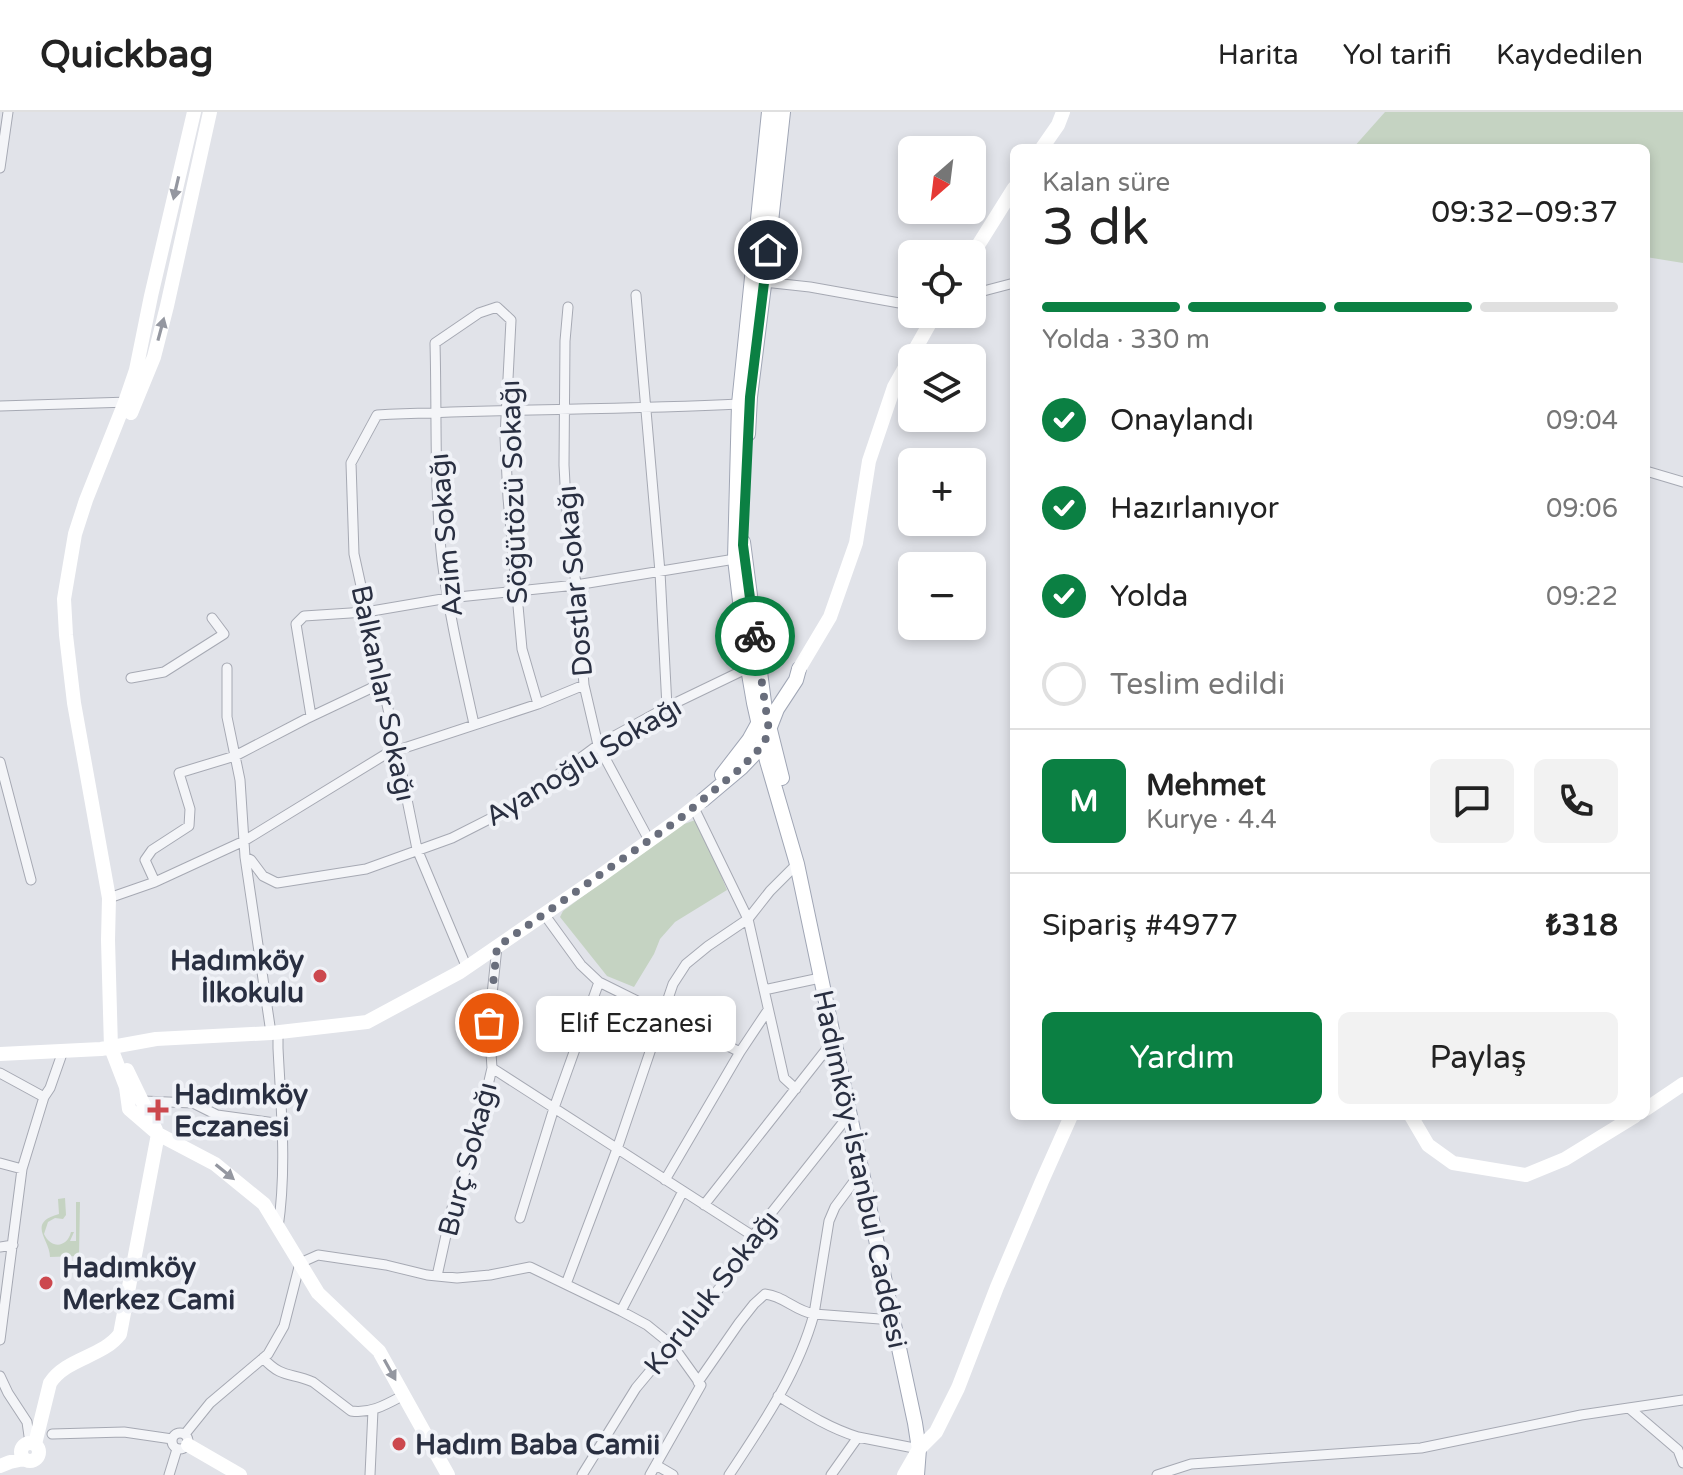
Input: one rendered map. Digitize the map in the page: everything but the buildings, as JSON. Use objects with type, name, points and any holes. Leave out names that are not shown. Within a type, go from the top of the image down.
[{"type":"street","points":[[0,168],[8,112]]},
{"type":"street","points":[[130,402],[194,112]]},
{"type":"street","points":[[210,112],[154,357],[130,402],[68,573],[64,599],[74,703],[109,898],[108,940],[114,1043],[129,1109],[158,1134],[215,1164],[264,1204],[318,1293],[379,1351],[448,1475]]},
{"type":"street","name":"Hadımköy-İstanbul Caddesi","points":[[769,112],[739,404],[735,559],[748,668],[792,818],[797,864]]},
{"type":"street","name":"Hadımköy-İstanbul Caddesi","points":[[783,112],[750,397],[743,545],[764,722],[763,745],[797,864],[919,1449],[917,1475]]},
{"type":"street","points":[[1045,144],[1063,112]]},
{"type":"street","points":[[981,240],[1010,194]]},
{"type":"street","points":[[764,282],[898,303]]},
{"type":"street","points":[[986,290],[1010,284]]},
{"type":"street","points":[[636,295],[660,572],[667,707]]},
{"type":"street","name":"Söğütözü Sokağı","points":[[435,343],[479,313],[497,307],[511,320],[506,411],[508,498],[522,649],[538,704]]},
{"type":"street","name":"Dostlar Sokağı","points":[[568,307],[564,465],[584,685],[598,745],[649,840]]},
{"type":"street","points":[[699,804],[764,722],[830,617],[856,543],[869,461],[894,387],[927,328]]},
{"type":"street","name":"Azim Sokağı","points":[[435,343],[442,559],[455,639],[474,724]]},
{"type":"street","points":[[0,406],[130,402]]},
{"type":"street","points":[[437,412],[645,409],[739,404]]},
{"type":"street","name":"Balkanlar Sokağı","points":[[437,412],[377,415],[351,463],[354,554],[417,849],[467,968]]},
{"type":"street","points":[[1650,472],[1683,482]]},
{"type":"street","points":[[311,716],[296,624],[304,616],[366,612],[448,598],[576,585],[735,559]]},
{"type":"street","points":[[131,678],[164,672],[224,634],[212,618]]},
{"type":"street","points":[[227,668],[227,717],[240,780],[245,857],[275,1033],[282,1124],[282,1202],[278,1228]]},
{"type":"street","name":"Ayanoğlu Sokağı","points":[[245,857],[263,876],[277,883],[366,869],[452,838],[517,805],[598,745],[748,668]]},
{"type":"street","points":[[764,722],[777,709],[796,680],[799,669]]},
{"type":"street","points":[[155,882],[145,860],[152,850],[189,826],[190,809],[179,773],[235,756],[382,683]]},
{"type":"street","points":[[109,898],[155,882],[244,841],[386,754],[538,704],[584,685]]},
{"type":"street","points":[[0,1054],[63,1051],[156,1039],[275,1033],[367,1022],[467,968],[699,804],[763,745]]},
{"type":"street","points":[[0,762],[31,880]]},
{"type":"street","points":[[699,804],[748,919],[784,1078],[796,1089]]},
{"type":"street","points":[[566,1284],[617,1149],[673,984],[686,964],[748,919],[797,864]]},
{"type":"street","points":[[544,914],[581,965],[599,982],[740,1052]]},
{"type":"street","name":"Burç Sokağı","points":[[437,1276],[452,1208],[474,1146],[492,1068],[489,1023],[497,947]]},
{"type":"street","points":[[764,990],[820,978]]},
{"type":"street","points":[[520,1218],[554,1108],[599,982]]},
{"type":"street","points":[[665,1180],[768,1010]]},
{"type":"street","points":[[704,1205],[833,1041]]},
{"type":"street","points":[[0,1046],[114,1043]]},
{"type":"street","points":[[29,1455],[53,1378],[113,1342],[120,1334],[158,1134],[114,1043]]},
{"type":"street","points":[[0,1340],[22,1169],[44,1097],[63,1051]]},
{"type":"street","points":[[492,1068],[753,1236]]},
{"type":"street","points":[[0,1073],[44,1097]]},
{"type":"street","points":[[1650,1106],[1683,1084]]},
{"type":"street","points":[[143,1101],[193,1103],[217,1115],[282,1124]]},
{"type":"street","name":"Koruluk Sokağı","points":[[582,1475],[636,1388],[722,1285],[753,1236],[849,1115]]},
{"type":"street","points":[[904,1475],[919,1449],[936,1432],[958,1388],[997,1287],[1069,1120]]},
{"type":"street","points":[[1413,1120],[1428,1145],[1453,1163],[1526,1175],[1565,1159],[1628,1120]]},
{"type":"street","points":[[0,1163],[22,1169]]},
{"type":"street","points":[[729,1475],[756,1435],[807,1338],[814,1314],[826,1236],[835,1207],[861,1172]]},
{"type":"street","points":[[621,1311],[683,1191]]},
{"type":"street","points":[[0,1247],[13,1245]]},
{"type":"street","points":[[300,1263],[318,1255],[457,1278],[530,1267],[647,1325],[673,1346],[701,1385],[650,1475]]},
{"type":"street","points":[[169,1475],[181,1442],[210,1403],[268,1354],[284,1326],[300,1263]]},
{"type":"street","points":[[698,1382],[739,1323],[765,1294],[782,1299],[802,1312],[893,1320]]},
{"type":"street","points":[[263,1358],[283,1374],[313,1382],[351,1411],[373,1410],[404,1395]]},
{"type":"street","points":[[0,1376],[27,1422],[29,1455]]},
{"type":"street","points":[[778,1396],[842,1432],[919,1449]]},
{"type":"street","points":[[1157,1475],[1191,1464],[1421,1448],[1581,1415],[1683,1400]]},
{"type":"street","points":[[1629,1408],[1678,1450],[1683,1463]]},
{"type":"street","points":[[370,1475],[373,1410]]},
{"type":"street","points":[[52,1434],[124,1432],[181,1442],[240,1475]]},
{"type":"street","points":[[831,1475],[858,1437]]},
{"type":"street","points":[[2,1466],[29,1455]]},
{"type":"street","points":[[656,1465],[673,1475]]},
{"type":"green space","points":[[1385,112],[1683,112],[1683,263],[1650,258],[1650,144],[1357,144]]},
{"type":"green space","points":[[698,819],[727,890],[675,922],[660,939],[634,987],[607,976],[560,917],[563,911],[676,827]]},
{"type":"green space","points":[[65,1198],[66,1215],[63,1219],[55,1218],[48,1222],[44,1234],[59,1245],[74,1232],[70,1241],[76,1241],[76,1202],[80,1202],[79,1256],[50,1257],[42,1227],[49,1218],[59,1214],[58,1199]]},
{"type":"way so far","points":[[489,1023],[497,947],[678,820],[741,768],[763,745],[769,731],[755,636]]},
{"type":"place","name":"Hadımköy İlkokulu","points":[[320,976]]},
{"type":"place","name":"Elif Eczanesi","points":[[489,1023]]},
{"type":"place","name":"Hadımköy Eczanesi","points":[[158,1110]]},
{"type":"place","name":"Hadımköy Merkez Cami","points":[[46,1283]]},
{"type":"place","name":"Hadım Baba Camii","points":[[399,1444]]},
{"type":"route","points":[[755,636],[743,545],[750,397],[768,250]]}]
